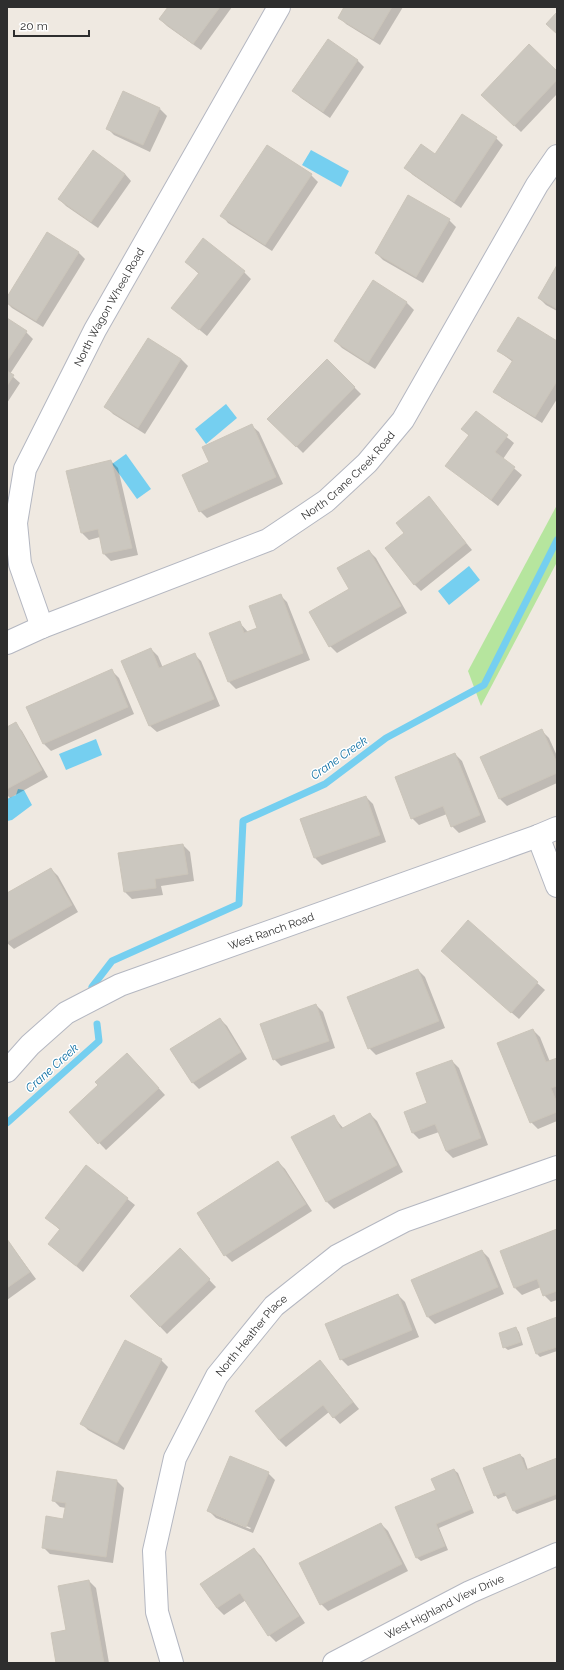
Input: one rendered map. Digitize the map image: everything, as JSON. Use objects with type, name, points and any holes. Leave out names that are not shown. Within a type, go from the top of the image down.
[{"type":"street","name":"North Wagon Wheel Road","points":[[42,627],[20,564],[16,523],[25,469],[95,330],[279,7]]},
{"type":"street","name":"North Crane Creek Road","points":[[7,643],[42,627],[268,540],[326,501],[368,463],[403,420],[537,185],[557,156]]},
{"type":"street","points":[[548,832],[557,886]]},
{"type":"street","name":"West Ranch Road","points":[[7,1072],[30,1044],[66,1014],[120,985],[548,832]]},
{"type":"street","name":"North Heather Place","points":[[172,1663],[157,1612],[154,1551],[175,1458],[217,1376],[274,1306],[337,1256],[404,1221],[557,1167]]},
{"type":"street","name":"West Highland View Drive","points":[[334,1663],[470,1592],[557,1554]]},
{"type":"green space","points":[[557,505],[557,562],[481,706],[468,671]]},
{"type":"water","points":[[311,150],[349,171],[341,187],[302,165]]},
{"type":"water","points":[[226,404],[237,418],[206,444],[195,429]]},
{"type":"water","points":[[126,454],[151,489],[137,499],[112,464]]},
{"type":"water","points":[[469,566],[480,580],[449,605],[438,591]]},
{"type":"water","points":[[96,739],[102,755],[66,770],[59,754]]},
{"type":"water","points":[[18,789],[24,790],[32,805],[12,820],[7,821],[7,799],[16,795]]},
{"type":"building","points":[[168,7],[220,7],[193,44],[159,19]]},
{"type":"building","points":[[344,7],[392,7],[373,39],[338,18]]},
{"type":"building","points":[[557,12],[557,34],[546,24]]},
{"type":"building","points":[[328,39],[358,60],[323,112],[292,91]]},
{"type":"building","points":[[529,44],[557,71],[557,80],[514,126],[481,95]]},
{"type":"building","points":[[123,91],[160,108],[143,145],[106,129]]},
{"type":"building","points":[[462,114],[497,137],[454,202],[404,168],[421,144],[435,154]]},
{"type":"building","points":[[267,145],[312,174],[265,245],[220,216]]},
{"type":"building","points":[[93,150],[125,174],[91,222],[58,199]]},
{"type":"building","points":[[408,195],[450,219],[416,277],[375,253]]},
{"type":"building","points":[[47,232],[79,252],[36,321],[7,303],[7,297]]},
{"type":"building","points":[[203,238],[245,271],[199,330],[171,308],[199,273],[185,262]]},
{"type":"building","points":[[557,265],[557,309],[538,298]]},
{"type":"building","points":[[373,280],[407,302],[368,363],[334,341]]},
{"type":"building","points":[[518,317],[557,341],[557,381],[535,417],[493,392],[513,360],[497,351]]},
{"type":"building","points":[[7,318],[27,331],[7,361]]},
{"type":"building","points":[[148,338],[181,359],[138,428],[104,407]]},
{"type":"building","points":[[327,359],[355,387],[296,447],[267,419]]},
{"type":"building","points":[[7,371],[14,375],[7,386]]},
{"type":"building","points":[[476,411],[508,435],[495,452],[515,467],[491,500],[445,466],[469,435],[461,429]]},
{"type":"building","points":[[252,424],[276,477],[199,512],[182,475],[209,462],[202,447]]},
{"type":"building","points":[[111,460],[132,548],[103,554],[98,529],[81,533],[66,471]]},
{"type":"building","points":[[429,496],[466,543],[414,585],[385,548],[404,533],[396,523]]},
{"type":"building","points":[[369,550],[401,606],[329,647],[309,612],[349,589],[337,568]]},
{"type":"building","points":[[281,594],[303,653],[228,682],[209,633],[240,621],[244,633],[257,628],[249,606]]},
{"type":"building","points":[[151,648],[159,668],[195,653],[214,699],[149,726],[121,661]]},
{"type":"building","points":[[112,669],[128,707],[43,744],[26,707]]},
{"type":"building","points":[[16,722],[42,770],[7,789],[7,727]]},
{"type":"building","points":[[542,729],[557,763],[557,773],[499,799],[480,757]]},
{"type":"building","points":[[455,753],[480,815],[451,827],[443,806],[411,819],[395,777]]},
{"type":"building","points":[[366,796],[380,835],[314,858],[300,819]]},
{"type":"building","points":[[183,844],[188,874],[155,879],[156,888],[124,892],[118,853]]},
{"type":"building","points":[[51,868],[72,905],[7,942],[7,893]]},
{"type":"building","points":[[468,920],[538,982],[511,1013],[441,951]]},
{"type":"building","points":[[418,969],[439,1021],[368,1049],[347,997]]},
{"type":"building","points":[[316,1004],[329,1041],[273,1060],[260,1024]]},
{"type":"building","points":[[220,1018],[241,1052],[192,1083],[170,1049]]},
{"type":"building","points":[[533,1029],[546,1062],[557,1058],[557,1086],[551,1088],[557,1103],[557,1112],[530,1123],[497,1043]]},
{"type":"building","points":[[127,1053],[159,1088],[98,1144],[69,1112],[98,1085],[95,1082]]},
{"type":"building","points":[[452,1060],[481,1138],[446,1151],[435,1124],[412,1133],[404,1112],[427,1103],[416,1073]]},
{"type":"building","points":[[370,1113],[397,1165],[326,1202],[291,1137],[334,1115],[341,1129]]},
{"type":"building","points":[[278,1161],[306,1204],[224,1256],[197,1213]]},
{"type":"building","points":[[86,1165],[128,1198],[76,1266],[48,1244],[60,1229],[45,1218]]},
{"type":"building","points":[[557,1229],[557,1291],[543,1296],[537,1279],[514,1288],[500,1251]]},
{"type":"building","points":[[7,1239],[30,1272],[7,1288]]},
{"type":"building","points":[[180,1248],[210,1279],[160,1327],[130,1296]]},
{"type":"building","points":[[482,1250],[498,1287],[427,1317],[411,1280]]},
{"type":"building","points":[[398,1294],[412,1330],[340,1360],[325,1324]]},
{"type":"building","points":[[557,1317],[557,1347],[536,1354],[527,1328]]},
{"type":"building","points":[[516,1327],[521,1342],[503,1348],[499,1333]]},
{"type":"building","points":[[125,1340],[162,1359],[117,1443],[80,1424]]},
{"type":"building","points":[[320,1360],[353,1402],[333,1418],[323,1405],[279,1440],[255,1411]]},
{"type":"building","points":[[520,1454],[526,1470],[557,1458],[557,1494],[513,1511],[505,1492],[494,1496],[483,1468]]},
{"type":"building","points":[[230,1456],[269,1472],[246,1527],[207,1511]]},
{"type":"building","points":[[454,1469],[472,1509],[436,1524],[445,1546],[416,1558],[395,1507],[436,1490],[431,1479]]},
{"type":"building","points":[[57,1471],[117,1480],[106,1557],[42,1548],[46,1516],[63,1519],[66,1503],[52,1501]]},
{"type":"building","points":[[381,1523],[402,1564],[320,1605],[299,1563]]},
{"type":"building","points":[[254,1548],[299,1616],[268,1636],[240,1593],[217,1608],[200,1584]]},
{"type":"building","points":[[89,1580],[104,1663],[56,1663],[51,1633],[66,1630],[58,1586]]},
{"type":"waterway","name":"Crane Creek","points":[[92,987],[112,961],[239,904],[243,821],[325,784],[386,738],[484,685],[557,540]]},
{"type":"waterway","name":"Crane Creek","points":[[7,1123],[99,1041],[97,1024]]}]
